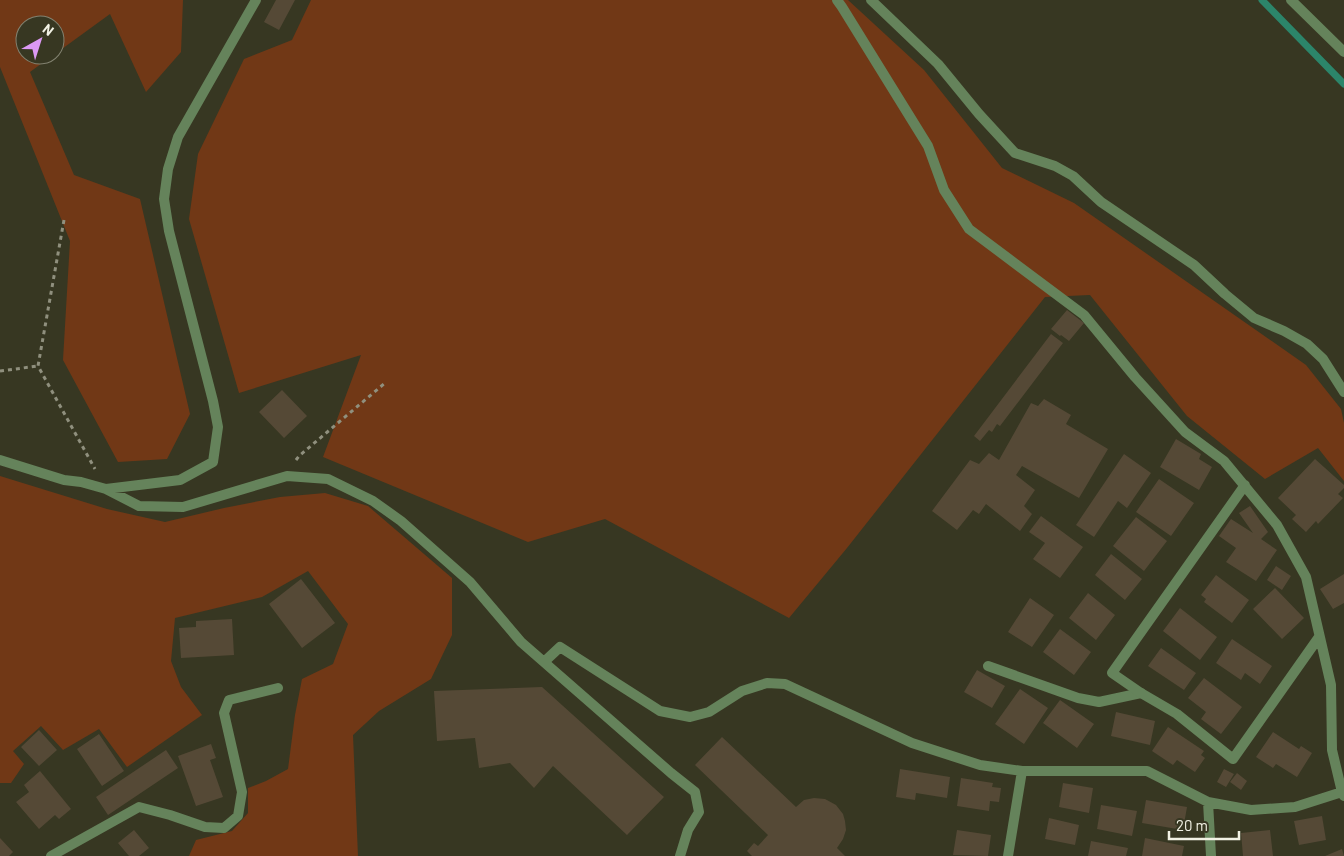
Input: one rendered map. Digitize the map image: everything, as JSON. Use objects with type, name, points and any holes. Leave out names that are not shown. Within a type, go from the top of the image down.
[{"type":"street","points":[[106,489],[180,480],[213,462],[218,427],[211,392],[169,230],[164,199],[168,169],[178,137],[256,0]]},
{"type":"street","points":[[544,662],[560,647],[660,712],[690,717],[709,712],[742,691],[767,683],[785,684],[912,743],[980,766],[1022,771],[1147,771],[1208,802],[1250,810],[1295,808],[1343,794],[1332,750],[1331,685],[1306,577],[1277,525],[1224,461],[1185,432],[1135,377],[1084,315],[969,229],[944,190],[928,146],[837,0]]},
{"type":"street","points":[[871,0],[938,64],[979,114],[1015,153],[1055,166],[1073,176],[1101,202],[1194,265],[1254,318],[1284,331],[1307,344],[1323,359],[1344,392]]},
{"type":"street","points":[[1291,0],[1344,52]]},
{"type":"street","points":[[0,460],[64,480],[81,482],[106,489],[140,506],[183,507],[287,476],[328,479],[373,501],[401,521],[470,582],[521,642],[695,792],[699,812],[688,830],[680,856]]},
{"type":"street","points":[[1245,486],[1112,674],[1177,714],[1233,759],[1320,637]]},
{"type":"street","points":[[988,666],[1078,698],[1099,702],[1141,693]]},
{"type":"street","points":[[51,856],[139,807],[204,827],[224,828],[238,816],[242,792],[224,713],[230,700],[278,688]]},
{"type":"street","points":[[1008,856],[1022,771]]},
{"type":"street","points":[[1208,802],[1211,856]]},
{"type":"path","points":[[64,220],[38,366],[106,489]]},
{"type":"path","points":[[0,371],[38,366]]},
{"type":"path","points":[[287,476],[299,456],[385,383]]},
{"type":"shaded area","points":[[0,0],[183,0],[181,52],[146,92],[110,14],[65,47],[65,15],[15,15],[15,65],[39,65],[30,72],[74,175],[140,199],[190,414],[167,459],[118,462],[63,360],[70,241],[0,67]]},
{"type":"shaded area","points":[[311,0],[848,0],[924,70],[1002,168],[1074,203],[1306,365],[1341,409],[1344,423],[1344,481],[1318,448],[1265,479],[1187,416],[1090,295],[1045,297],[847,548],[789,618],[605,519],[528,542],[323,457],[361,355],[239,393],[189,219],[198,154],[244,59],[292,40]]},
{"type":"shaded area","points":[[0,476],[107,509],[165,522],[280,497],[325,493],[368,506],[452,578],[452,635],[431,679],[379,711],[353,735],[358,856],[189,856],[196,840],[232,831],[248,813],[248,788],[288,769],[302,679],[333,664],[348,624],[308,571],[262,597],[175,618],[171,661],[181,687],[202,715],[127,767],[99,729],[63,750],[41,726],[13,751],[24,764],[11,783],[0,783]]},
{"type":"building","points":[[276,0],[295,0],[279,30],[264,22]]},
{"type":"building","points":[[1067,310],[1084,323],[1069,341],[1051,329]]},
{"type":"building","points":[[1051,334],[1063,343],[1000,426],[997,424],[992,432],[989,430],[980,441],[974,436]]},
{"type":"building","points":[[282,390],[307,416],[284,438],[259,412]]},
{"type":"building","points":[[1044,399],[1071,415],[1066,424],[1108,449],[1079,498],[1022,466],[1016,475],[1035,490],[1024,506],[1032,514],[1020,531],[986,504],[979,514],[973,510],[957,530],[932,511],[970,460],[979,464],[989,453],[999,460],[1031,403],[1038,406]]},
{"type":"building","points":[[1176,439],[1201,454],[1199,459],[1212,467],[1199,490],[1160,467]]},
{"type":"building","points":[[1124,454],[1151,473],[1127,508],[1118,501],[1094,537],[1076,525]]},
{"type":"building","points":[[1315,459],[1344,485],[1344,488],[1338,494],[1343,498],[1318,524],[1316,521],[1306,532],[1292,519],[1296,515],[1278,498]]},
{"type":"building","points":[[1159,479],[1194,503],[1171,536],[1136,512]]},
{"type":"building","points":[[1250,506],[1268,532],[1261,539],[1277,550],[1256,581],[1226,562],[1236,548],[1219,536],[1231,519],[1253,533],[1239,513]]},
{"type":"building","points":[[1041,516],[1083,547],[1060,578],[1033,559],[1045,543],[1029,532]]},
{"type":"building","points":[[1136,517],[1167,541],[1144,571],[1113,546]]},
{"type":"building","points":[[1111,554],[1142,579],[1125,600],[1095,575]]},
{"type":"building","points":[[1276,566],[1291,576],[1282,590],[1267,580]]},
{"type":"building","points":[[1344,574],[1344,603],[1333,609],[1320,589]]},
{"type":"building","points":[[1216,575],[1249,600],[1232,623],[1204,602],[1206,599],[1201,595]]},
{"type":"building","points":[[301,579],[335,623],[302,648],[269,604]]},
{"type":"building","points":[[1275,588],[1304,618],[1282,639],[1253,609]]},
{"type":"building","points":[[1088,593],[1115,615],[1096,640],[1069,618]]},
{"type":"building","points":[[1030,598],[1054,615],[1032,647],[1008,632]]},
{"type":"building","points":[[1180,608],[1217,637],[1200,660],[1163,631]]},
{"type":"building","points":[[232,619],[234,655],[181,658],[179,628],[196,627],[196,621]]},
{"type":"building","points":[[1060,629],[1091,652],[1074,675],[1043,652]]},
{"type":"building","points":[[1232,639],[1272,666],[1260,684],[1245,673],[1241,680],[1216,663]]},
{"type":"building","points":[[1161,648],[1196,673],[1184,690],[1148,666]]},
{"type":"building","points":[[977,670],[1005,686],[992,708],[964,692]]},
{"type":"building","points":[[1204,678],[1242,707],[1221,734],[1201,719],[1206,712],[1188,698]]},
{"type":"building","points":[[542,687],[664,797],[627,835],[553,766],[534,788],[510,763],[479,768],[475,738],[437,741],[434,691]]},
{"type":"building","points":[[1020,689],[1048,708],[1024,744],[995,724]]},
{"type":"building","points":[[1060,700],[1094,724],[1077,748],[1043,723]]},
{"type":"building","points":[[1116,712],[1155,721],[1150,745],[1111,736]]},
{"type":"building","points":[[1168,727],[1204,751],[1201,755],[1205,758],[1195,772],[1177,760],[1173,765],[1152,751]]},
{"type":"building","points":[[39,730],[57,750],[39,766],[21,747]]},
{"type":"building","points":[[1273,732],[1299,749],[1301,746],[1312,753],[1297,777],[1276,764],[1273,768],[1256,757]]},
{"type":"building","points":[[99,734],[124,771],[102,786],[77,749]]},
{"type":"building","points":[[722,737],[796,807],[804,800],[814,798],[825,799],[836,805],[843,814],[846,830],[837,848],[845,856],[752,856],[747,851],[754,843],[758,846],[768,835],[695,765]]},
{"type":"building","points":[[211,744],[216,758],[210,760],[223,797],[196,806],[178,756]]},
{"type":"building","points":[[166,750],[178,768],[108,815],[96,797]]},
{"type":"building","points":[[900,769],[950,777],[947,798],[916,793],[915,800],[896,797]]},
{"type":"building","points":[[1224,769],[1234,774],[1226,787],[1217,782]]},
{"type":"building","points":[[40,771],[71,809],[59,819],[55,815],[39,829],[16,802],[29,792],[24,785]]},
{"type":"building","points":[[1237,773],[1247,781],[1241,790],[1230,782]]},
{"type":"building","points":[[961,778],[993,783],[992,787],[1001,788],[999,802],[990,801],[989,811],[957,806]]},
{"type":"building","points":[[1063,783],[1093,788],[1089,813],[1059,807]]},
{"type":"building","points":[[1146,800],[1187,807],[1183,830],[1142,823]]},
{"type":"building","points":[[1101,805],[1137,811],[1132,836],[1097,829]]},
{"type":"building","points":[[1322,816],[1326,840],[1299,845],[1294,821]]},
{"type":"building","points":[[1049,818],[1079,825],[1075,845],[1045,839]]},
{"type":"building","points":[[134,830],[149,848],[139,856],[129,856],[118,843]]},
{"type":"building","points":[[957,830],[991,835],[988,856],[953,855]]},
{"type":"building","points":[[1270,830],[1273,856],[1243,856],[1241,833]]},
{"type":"building","points":[[0,838],[13,852],[9,856],[0,856]]},
{"type":"building","points":[[1145,838],[1184,846],[1182,856],[1142,856]]},
{"type":"building","points":[[1091,841],[1128,848],[1126,856],[1088,856]]},
{"type":"building","points":[[1342,849],[1344,856],[1325,856]]},
{"type":"waterway","points":[[1262,0],[1344,84]]}]
